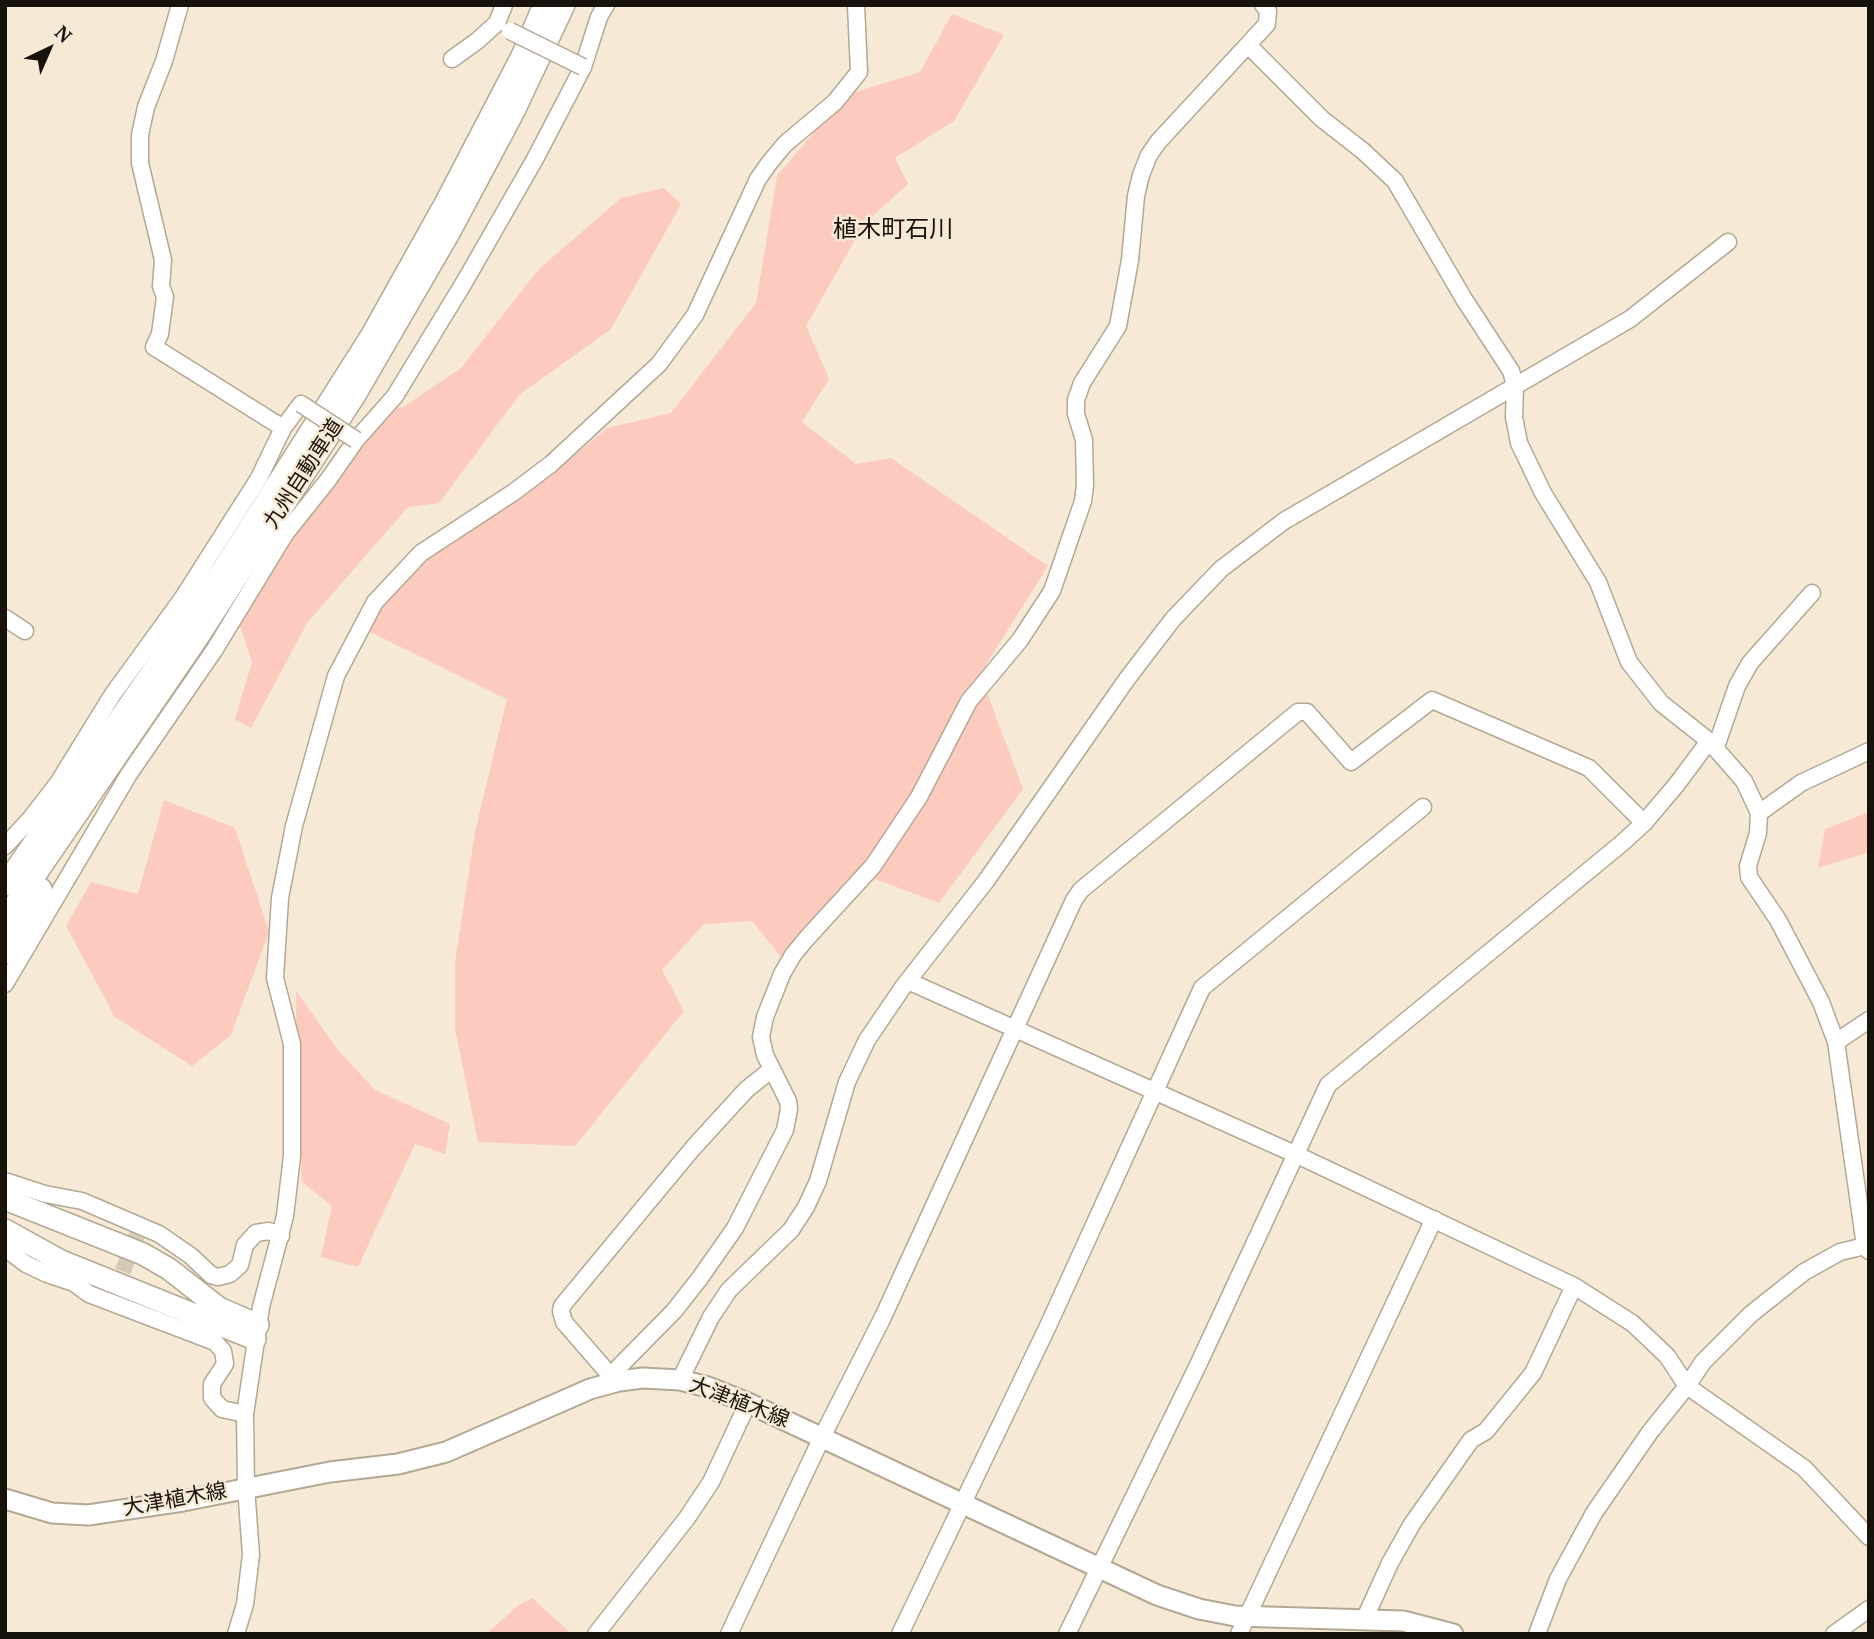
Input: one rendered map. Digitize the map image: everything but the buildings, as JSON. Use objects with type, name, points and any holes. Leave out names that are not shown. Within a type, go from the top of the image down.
[{"type":"highway","name":"九州自動車道","points":[[7,880],[224,568],[363,350],[452,190],[523,54],[544,5]]},
{"type":"highway","name":"九州自動車道","points":[[5,919],[96,789],[355,395],[449,233],[514,110],[564,5]]},
{"type":"highway","points":[[5,953],[96,789]]},
{"type":"highway","points":[[5,1199],[143,1254],[169,1269],[219,1308],[256,1332]]},
{"type":"highway","points":[[5,1230],[61,1261],[256,1332]]},
{"type":"main road","name":"大津植木線","points":[[5,1499],[52,1513],[88,1515],[183,1501],[330,1472],[398,1464],[446,1452],[613,1379],[680,1380],[708,1387],[748,1403],[1167,1598],[1199,1609],[1235,1616],[1243,1625],[1365,1618],[1403,1621],[1453,1634]]},
{"type":"street","points":[[180,5],[164,61],[146,107],[140,135],[140,163],[163,260],[161,286],[165,297],[160,334],[154,347],[283,428]]},
{"type":"street","points":[[503,27],[504,5]]},
{"type":"street","points":[[5,984],[129,774],[215,649],[285,534],[356,440],[395,396],[535,159],[583,67],[598,17],[606,5]]},
{"type":"street","points":[[236,1634],[245,1604],[251,1555],[246,1487],[245,1414],[256,1332],[281,1236],[292,1156],[292,1044],[275,978],[280,898],[294,826],[335,677],[375,602],[421,553],[514,492],[551,464],[659,365],[695,316],[758,179],[785,144],[835,102],[859,72],[856,5]]},
{"type":"street","points":[[772,1069],[746,1090],[693,1149],[562,1306],[564,1322],[613,1379],[689,1294],[735,1228],[785,1130],[789,1109],[783,1088],[765,1055],[761,1037],[765,1017],[793,955],[873,866],[919,797],[969,701],[1020,640],[1052,591],[1083,501],[1084,440],[1076,414],[1076,400],[1082,383],[1118,326],[1141,175],[1158,142],[1267,24],[1271,7]]},
{"type":"street","points":[[452,59],[503,27]]},
{"type":"street","points":[[503,27],[583,67]]},
{"type":"street","points":[[1248,45],[1322,119],[1363,151],[1395,181],[1464,299],[1502,355],[1516,385],[1514,417],[1519,443],[1543,493],[1598,582],[1629,662],[1661,703],[1713,744],[1744,781],[1759,813],[1758,833],[1748,866],[1749,877],[1784,932],[1821,1002],[1836,1042],[1867,1248],[1840,1252],[1804,1272],[1775,1293],[1703,1362],[1594,1513],[1558,1578],[1537,1634]]},
{"type":"street","points":[[680,1380],[711,1317],[729,1290],[791,1230],[806,1207],[818,1181],[847,1082],[867,1040],[908,981],[986,881],[1119,691],[1173,619],[1221,569],[1284,522],[1630,319],[1728,242]]},
{"type":"street","points":[[5,846],[58,783],[113,694],[182,599],[259,478],[283,428],[301,404],[356,440]]},
{"type":"street","points":[[1067,1634],[1199,1365],[1328,1085],[1505,941],[1644,823],[1713,744],[1737,686],[1750,663],[1812,593]]},
{"type":"street","points":[[5,618],[26,631]]},
{"type":"street","points":[[729,1634],[822,1437],[883,1317],[1014,1029],[1074,900],[1081,891],[1298,712],[1307,712],[1351,762],[1432,700],[1589,768],[1644,823]]},
{"type":"street","points":[[1759,813],[1801,783],[1869,751]]},
{"type":"street","points":[[900,1634],[1048,1326],[1202,988],[1423,807]]},
{"type":"street","points":[[908,981],[1297,1155],[1574,1286],[1632,1323],[1667,1356],[1687,1386],[1804,1468],[1869,1537]]},
{"type":"street","points":[[1836,1042],[1869,1020]]},
{"type":"street","points":[[5,1181],[45,1194],[82,1201],[138,1230],[167,1239],[211,1275],[218,1277],[230,1274],[240,1265],[246,1245],[256,1233],[269,1231],[281,1236]]},
{"type":"street","points":[[1243,1625],[1434,1219]]},
{"type":"street","points":[[5,1248],[26,1264],[74,1283],[89,1294],[112,1299],[215,1342],[223,1351],[225,1364],[212,1384],[212,1398],[216,1405],[230,1413],[245,1414]]},
{"type":"street","points":[[1365,1618],[1390,1563],[1412,1524],[1471,1440],[1486,1432],[1533,1373],[1574,1286]]},
{"type":"street","points":[[596,1634],[687,1518],[711,1482],[748,1403]]},
{"type":"street","points":[[1834,1634],[1869,1609]]},
{"type":"shaded area","points":[[952,14],[1004,35],[954,121],[895,158],[908,184],[864,224],[806,326],[829,379],[802,422],[856,464],[891,458],[1048,566],[980,674],[1023,789],[939,903],[862,874],[783,959],[752,921],[704,924],[662,970],[684,1011],[575,1146],[478,1142],[455,1028],[455,962],[475,832],[507,699],[364,629],[421,559],[544,481],[607,428],[671,413],[756,303],[777,176],[846,95],[920,72]]},
{"type":"shaded area","points":[[664,188],[681,204],[611,329],[520,394],[439,503],[408,507],[307,623],[251,728],[235,719],[252,662],[232,602],[379,400],[402,408],[461,368],[539,269],[621,198]]},
{"type":"shaded area","points":[[164,800],[235,828],[269,932],[231,1035],[192,1066],[115,1017],[66,926],[91,882],[138,894]]},
{"type":"shaded area","points":[[1869,812],[1869,852],[1818,868],[1825,829]]},
{"type":"shaded area","points":[[296,991],[338,1050],[375,1090],[450,1124],[445,1154],[415,1144],[358,1267],[321,1257],[332,1206],[302,1182],[297,1137]]},
{"type":"shaded area","points":[[532,1598],[572,1634],[486,1634],[519,1605]]},
{"type":"tunnel","points":[[114,1294],[137,1235]]},
{"type":"district","name":"植木町石川","points":[[893,230]]}]
